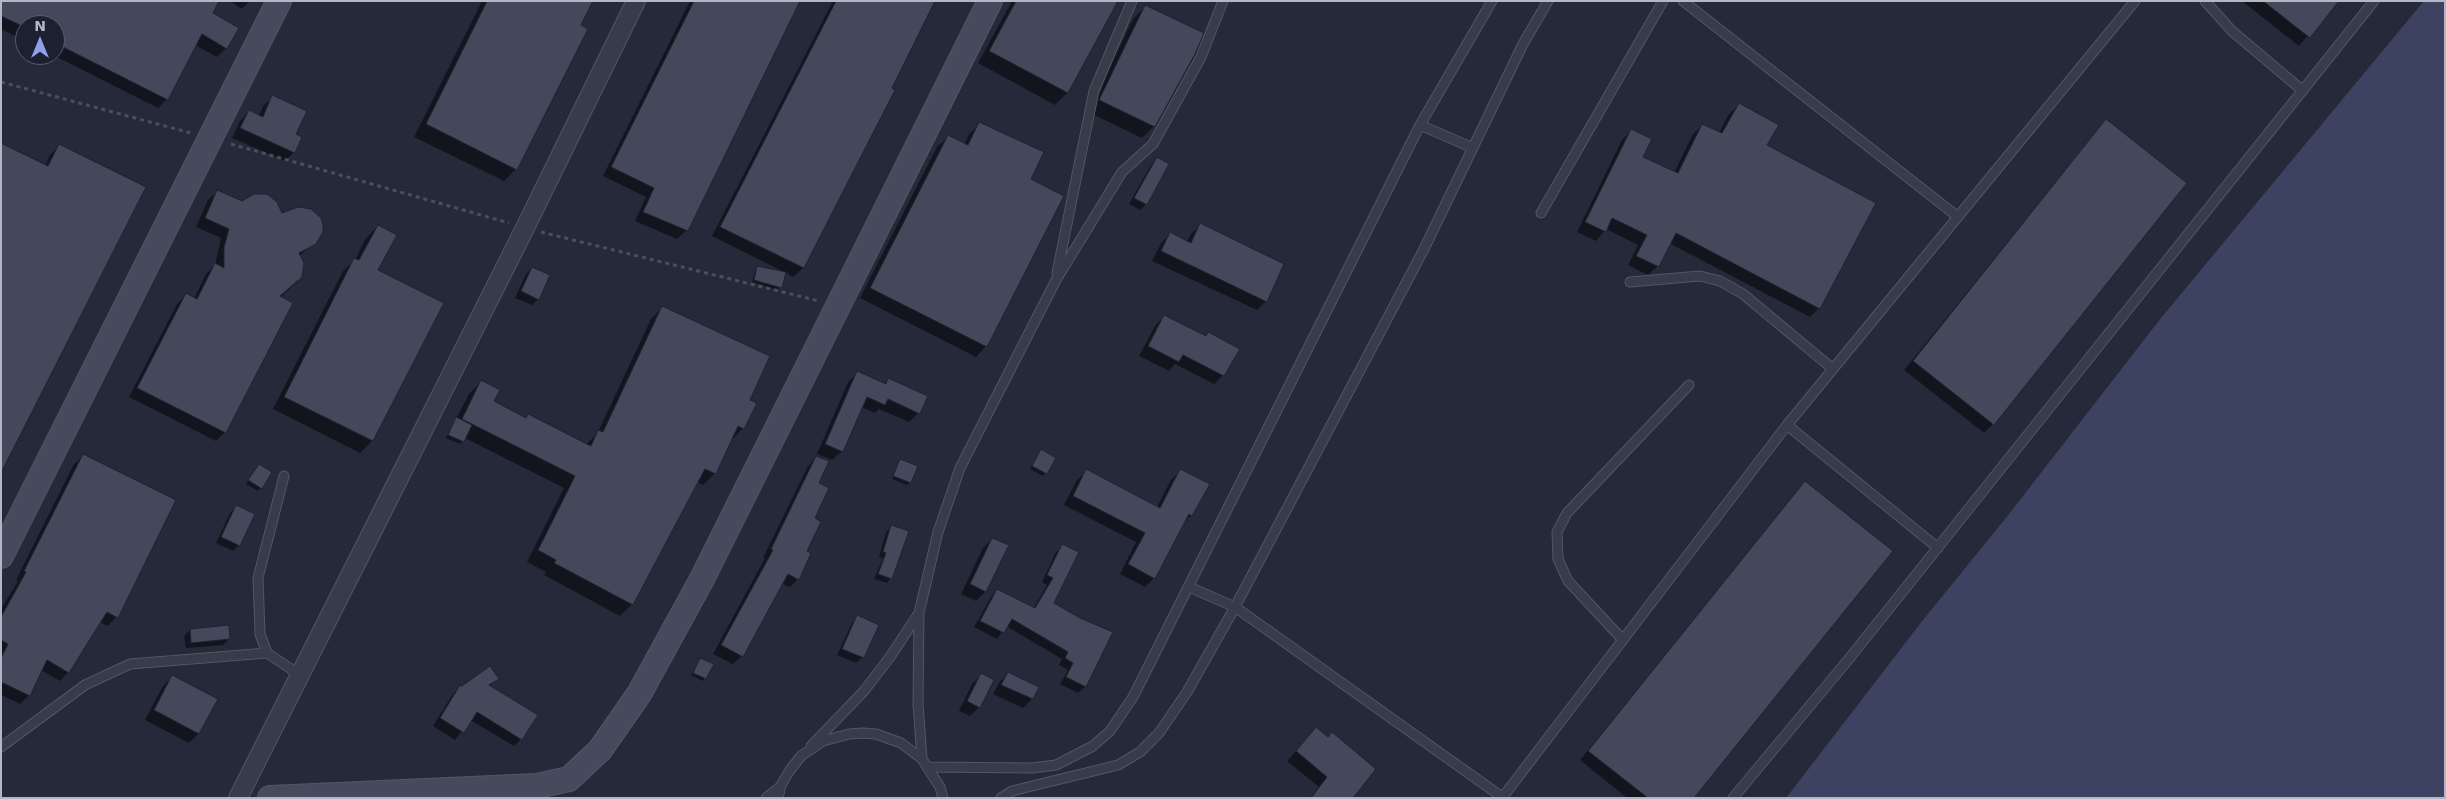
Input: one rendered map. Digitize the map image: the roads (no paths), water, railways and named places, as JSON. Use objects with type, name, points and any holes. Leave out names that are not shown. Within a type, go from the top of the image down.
[{"type":"main road","points":[[1,556],[279,1]]},
{"type":"main road","points":[[270,798],[537,786],[570,779],[604,745],[644,686],[702,579],[990,1]]},
{"type":"street","points":[[238,798],[526,228],[636,1]]},
{"type":"lane","points":[[1056,280],[1072,209],[1094,90],[1132,1]]},
{"type":"lane","points":[[922,759],[918,704],[919,613],[938,532],[960,468],[1056,280],[1122,172],[1153,144],[1201,57],[1223,1]]},
{"type":"lane","points":[[929,767],[1032,768],[1056,765],[1093,746],[1110,731],[1133,698],[1420,125],[1492,1]]},
{"type":"lane","points":[[1001,798],[1012,791],[1118,765],[1140,752],[1159,733],[1187,692],[1235,607],[1424,249],[1523,44],[1548,1]]},
{"type":"lane","points":[[1541,213],[1663,1]]},
{"type":"lane","points":[[1683,1],[1958,216]]},
{"type":"lane","points":[[1189,587],[1235,607],[1502,797],[1787,425],[2135,1]]},
{"type":"lane","points":[[2205,1],[2232,31],[2304,91]]},
{"type":"lane","points":[[1733,798],[1938,548],[2374,1]]},
{"type":"lane","points":[[1420,125],[1473,148]]},
{"type":"lane","points":[[1630,282],[1700,276],[1720,281],[1744,294],[1833,369]]},
{"type":"lane","points":[[1623,640],[1568,581],[1558,558],[1558,532],[1567,513],[1689,385]]},
{"type":"lane","points":[[1787,425],[1938,548]]},
{"type":"lane","points":[[266,653],[260,634],[258,578],[284,476]]},
{"type":"lane","points":[[778,798],[781,785],[790,770],[801,756],[864,691],[890,657],[919,613]]},
{"type":"lane","points":[[1,747],[84,684],[130,664],[266,653],[300,675]]},
{"type":"lane","points":[[801,756],[824,741],[849,734],[876,734],[901,743],[922,759],[929,767],[940,787],[943,798]]},
{"type":"lane","points":[[766,798],[781,785]]},
{"type":"water","points":[[2424,1],[2445,1],[2445,798],[1786,798],[1923,620],[2009,514],[2161,318]]}]
